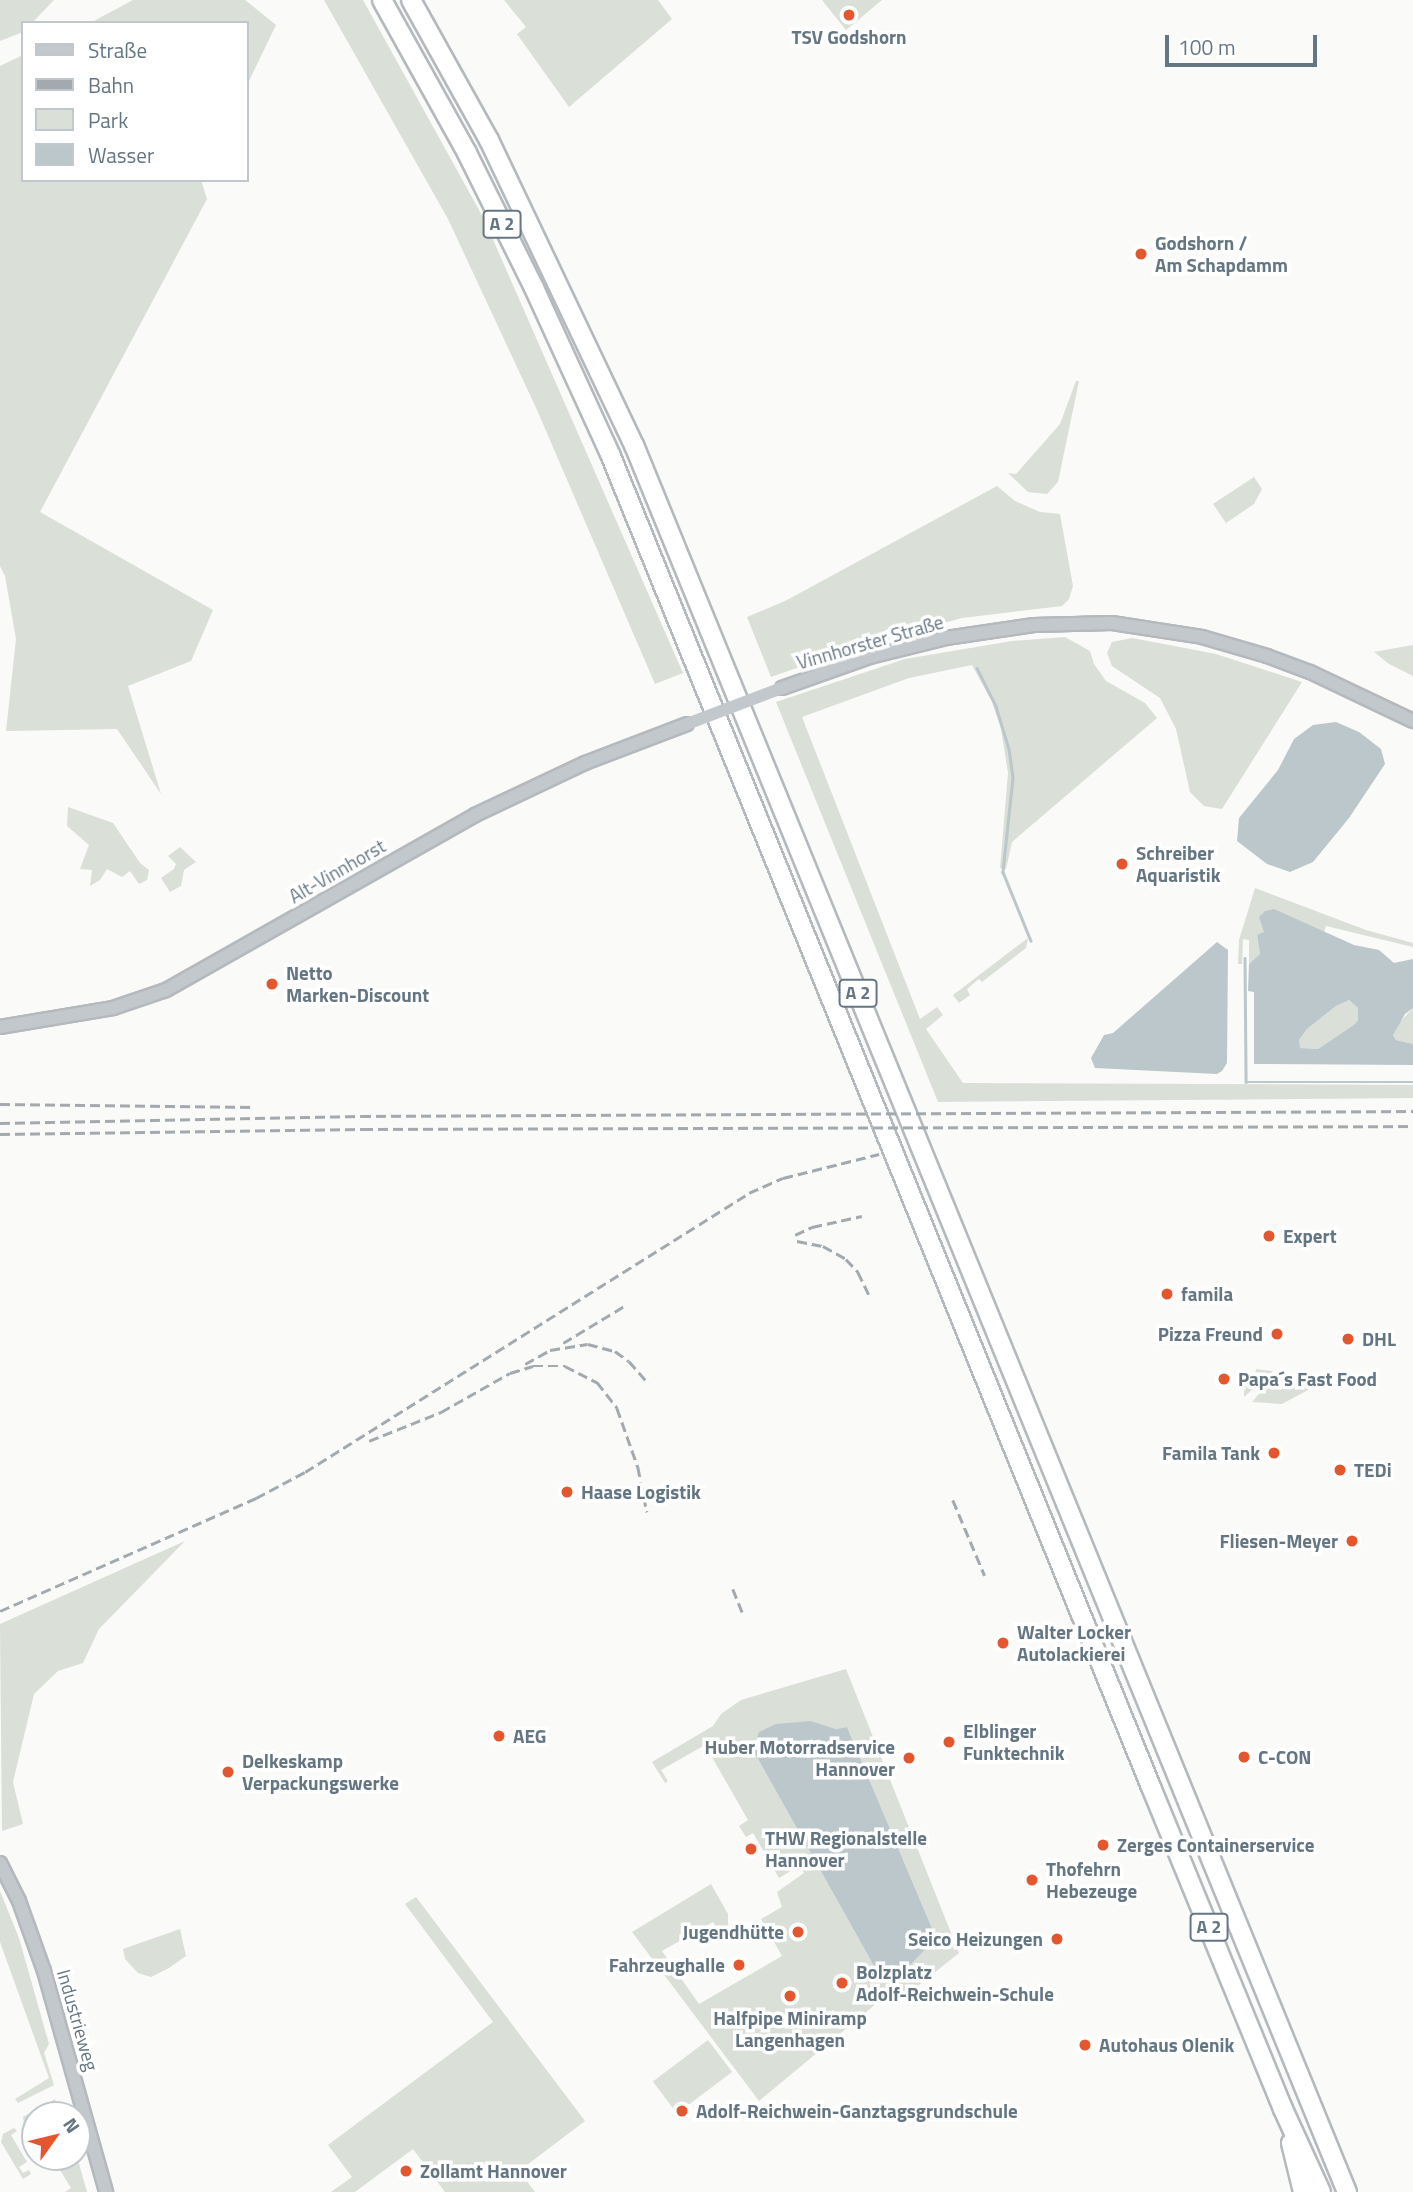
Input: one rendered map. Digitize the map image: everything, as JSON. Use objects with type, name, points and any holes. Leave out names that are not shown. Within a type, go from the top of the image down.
[{"type":"highway","name":"A 2","points":[[382,0],[478,176],[610,454],[1283,2109],[1321,2192]]},
{"type":"highway","name":"A 2","points":[[411,0],[494,151],[634,444],[1291,2061],[1333,2162],[1349,2192]]},
{"type":"highway","points":[[1283,2109],[1303,2192]]},
{"type":"street","name":"Vinnhorster Straße","points":[[687,724],[870,657],[946,638],[1034,625],[1112,623],[1202,637],[1267,656],[1310,672],[1413,720]]},
{"type":"street","name":"Alt-Vinnhorst","points":[[0,1027],[113,1008],[166,990],[475,815],[585,763],[687,724]]},
{"type":"street","name":"Industrieweg","points":[[0,1863],[19,1901],[44,1971],[106,2192]]},
{"type":"green space","points":[[0,0],[54,0],[34,21],[21,21],[21,33],[0,41]]},
{"type":"green space","points":[[133,0],[245,0],[276,25],[248,83],[248,21],[94,21]]},
{"type":"green space","points":[[324,0],[363,0],[484,219],[683,673],[655,684],[537,410],[448,219]]},
{"type":"green space","points":[[504,0],[658,0],[672,19],[569,107],[517,34],[526,27]]},
{"type":"green space","name":"TSV Godshorn","points":[[822,0],[882,0],[846,30]]},
{"type":"green space","points":[[21,56],[21,182],[202,182],[207,199],[40,512],[213,610],[191,661],[128,686],[161,794],[117,729],[6,731],[16,639],[5,576],[0,566],[0,66]]},
{"type":"green space","points":[[1076,381],[1079,381],[1058,482],[1047,494],[1028,492],[1008,473],[1016,474],[1060,424]]},
{"type":"green space","points":[[1254,477],[1262,489],[1254,504],[1226,523],[1213,504]]},
{"type":"green space","points":[[997,486],[1015,501],[1040,512],[1060,514],[1073,586],[1069,599],[1062,606],[962,618],[851,649],[771,677],[747,617],[787,600]]},
{"type":"green space","points":[[1065,637],[1090,651],[1094,664],[1106,681],[1145,703],[1157,718],[1012,842],[1006,869],[1000,868],[1008,773],[1001,729],[992,702],[972,665],[909,678],[802,717],[920,1019],[937,1007],[943,1015],[926,1029],[963,1083],[1413,1085],[1413,1098],[938,1102],[776,702],[905,659],[1012,641]]},
{"type":"green space","points":[[1132,638],[1216,654],[1302,682],[1222,809],[1204,806],[1190,792],[1176,729],[1160,698],[1112,666],[1107,653],[1112,642]]},
{"type":"green space","points":[[1413,645],[1413,676],[1389,664],[1374,652]]},
{"type":"green space","points":[[68,807],[113,823],[140,863],[149,870],[147,880],[139,884],[130,871],[122,877],[107,869],[100,880],[90,886],[92,870],[80,869],[89,845],[67,826]]},
{"type":"green space","points":[[180,847],[196,862],[184,870],[181,886],[170,892],[161,878],[174,869],[176,864],[168,856]]},
{"type":"green space","points":[[1255,888],[1366,930],[1413,943],[1413,947],[1326,926],[1324,933],[1313,929],[1257,935],[1260,954],[1249,964],[1249,940],[1243,939],[1242,964],[1238,964],[1239,940]]},
{"type":"green space","points":[[1028,938],[1026,948],[982,982],[979,979],[967,989],[970,995],[959,1003],[953,995]]},
{"type":"green space","points":[[1349,1000],[1358,1008],[1358,1020],[1355,1024],[1318,1049],[1299,1048],[1299,1040],[1307,1029],[1336,1006]]},
{"type":"green space","points":[[1413,1008],[1413,1044],[1396,1040],[1393,1035],[1396,1026]]},
{"type":"green space","points":[[1256,1369],[1273,1371],[1244,1397],[1244,1377],[1255,1377]]},
{"type":"green space","points":[[1284,1376],[1306,1381],[1308,1390],[1282,1404],[1252,1402],[1271,1380]]},
{"type":"green space","points":[[185,1541],[99,1629],[83,1663],[58,1671],[34,1694],[13,1782],[23,1824],[2,1831],[0,1624]]},
{"type":"green space","points":[[846,1669],[959,1953],[909,1993],[883,1998],[759,2101],[632,1932],[711,1884],[728,1914],[728,1925],[719,1931],[713,1922],[662,1951],[699,2004],[782,1956],[761,1919],[782,1907],[777,1892],[804,1873],[799,1866],[779,1878],[753,1833],[746,1837],[739,1826],[748,1820],[705,1745],[661,1770],[668,1781],[665,1783],[652,1762],[713,1726],[721,1714],[741,1700]],"holes":[[[811,1721],[836,1729],[847,1727],[931,1926],[874,1966],[753,1750]]]},
{"type":"green space","points":[[0,1891],[19,1938],[49,2044],[44,2053],[54,2085],[18,2103],[15,2099],[49,2078],[0,1942]]},
{"type":"green space","points":[[416,1897],[585,2121],[519,2171],[535,2192],[445,2192],[413,2149],[355,2192],[331,2192],[352,2177],[328,2145],[493,2022],[405,1904]]},
{"type":"green space","points":[[180,1929],[186,1956],[169,1968],[151,1977],[138,1973],[125,1959],[123,1949]]},
{"type":"green space","points":[[708,2040],[732,2072],[677,2113],[653,2082]]},
{"type":"green space","points":[[14,2128],[17,2131],[11,2135],[21,2152],[19,2167],[23,2173],[30,2171],[31,2174],[23,2179],[1,2142],[3,2134]]},
{"type":"green space","points":[[61,2171],[81,2171],[87,2192],[65,2192],[71,2188]]},
{"type":"water","points":[[1336,722],[1359,732],[1381,749],[1385,764],[1349,818],[1313,862],[1290,872],[1267,864],[1237,841],[1239,818],[1278,770],[1294,739],[1313,725]]},
{"type":"water","points":[[1274,909],[1354,945],[1379,950],[1394,963],[1413,959],[1413,1008],[1405,1014],[1393,1035],[1396,1040],[1413,1044],[1413,1065],[1254,1064],[1254,992],[1248,991],[1249,964],[1260,954],[1257,935],[1264,932],[1259,917],[1265,911]],"holes":[[[1349,1000],[1358,1008],[1358,1020],[1355,1024],[1318,1049],[1300,1048],[1299,1040],[1307,1029],[1336,1006]]]},
{"type":"water","points":[[1217,942],[1228,950],[1227,1063],[1222,1071],[1217,1074],[1095,1068],[1091,1058],[1104,1035],[1113,1033]]},
{"type":"water","points":[[811,1721],[836,1729],[847,1727],[931,1926],[933,1941],[910,1965],[890,1969],[874,1966],[753,1750],[759,1732],[776,1724]]},
{"type":"waterway","points":[[977,668],[996,706],[1009,749],[1013,778],[1003,872],[1031,941]]},
{"type":"waterway","points":[[1245,958],[1246,1082],[1413,1082]]},
{"type":"railway","points":[[0,1104],[255,1107]]},
{"type":"railway","points":[[0,1123],[361,1116],[1413,1111]]},
{"type":"railway","points":[[0,1134],[363,1129],[1413,1126]]},
{"type":"railway","points":[[0,1611],[256,1498],[305,1472],[749,1193],[783,1178],[879,1154]]},
{"type":"railway","points":[[795,1235],[812,1227],[862,1216]]},
{"type":"railway","points":[[797,1241],[823,1246],[846,1259],[858,1272],[869,1295]]},
{"type":"railway","points":[[563,1343],[626,1305]]},
{"type":"railway","points":[[525,1364],[550,1350],[588,1344],[615,1351],[629,1361],[649,1384]]},
{"type":"railway","points":[[369,1441],[441,1412],[510,1373],[533,1366],[565,1366],[597,1382],[617,1408],[638,1467],[647,1512]]},
{"type":"railway","points":[[953,1500],[985,1576]]},
{"type":"railway","points":[[733,1589],[744,1616]]},
{"type":"place","name":"TSV Godshorn","points":[[849,15]]},
{"type":"place","name":"Godshorn / Am Schapdamm","points":[[1141,254]]},
{"type":"place","name":"Schreiber Aquaristik","points":[[1122,864]]},
{"type":"place","name":"Netto Marken-Discount","points":[[272,984]]},
{"type":"place","name":"Expert","points":[[1269,1236]]},
{"type":"place","name":"famila","points":[[1167,1294]]},
{"type":"place","name":"Pizza Freund","points":[[1277,1334]]},
{"type":"place","name":"DHL","points":[[1348,1339]]},
{"type":"place","name":"Papa´s Fast Food","points":[[1224,1379]]},
{"type":"place","name":"Famila Tank","points":[[1274,1453]]},
{"type":"place","name":"TEDi","points":[[1340,1470]]},
{"type":"place","name":"Haase Logistik","points":[[567,1492]]},
{"type":"place","name":"Fliesen-Meyer","points":[[1352,1541]]},
{"type":"place","name":"Walter Locker Autolackierei","points":[[1003,1643]]},
{"type":"place","name":"AEG","points":[[499,1736]]},
{"type":"place","name":"Elblinger Funktechnik","points":[[949,1742]]},
{"type":"place","name":"C-CON","points":[[1244,1757]]},
{"type":"place","name":"Huber Motorradservice Hannover","points":[[909,1758]]},
{"type":"place","name":"Delkeskamp Verpackungswerke","points":[[228,1772]]},
{"type":"place","name":"Zerges Containerservice","points":[[1103,1845]]},
{"type":"place","name":"THW Regionalstelle Hannover","points":[[751,1849]]},
{"type":"place","name":"Thofehrn Hebezeuge","points":[[1032,1880]]},
{"type":"place","name":"Jugendhütte","points":[[798,1932]]},
{"type":"place","name":"Seico Heizungen","points":[[1057,1939]]},
{"type":"place","name":"Fahrzeughalle","points":[[739,1965]]},
{"type":"place","name":"Bolzplatz Adolf-Reichwein-Schule","points":[[842,1983]]},
{"type":"place","name":"Halfpipe Miniramp Langenhagen","points":[[790,1996]]},
{"type":"place","name":"Autohaus Olenik","points":[[1085,2045]]},
{"type":"place","name":"Adolf-Reichwein-Ganztagsgrundschule","points":[[682,2111]]},
{"type":"place","name":"Zollamt Hannover","points":[[406,2171]]}]
